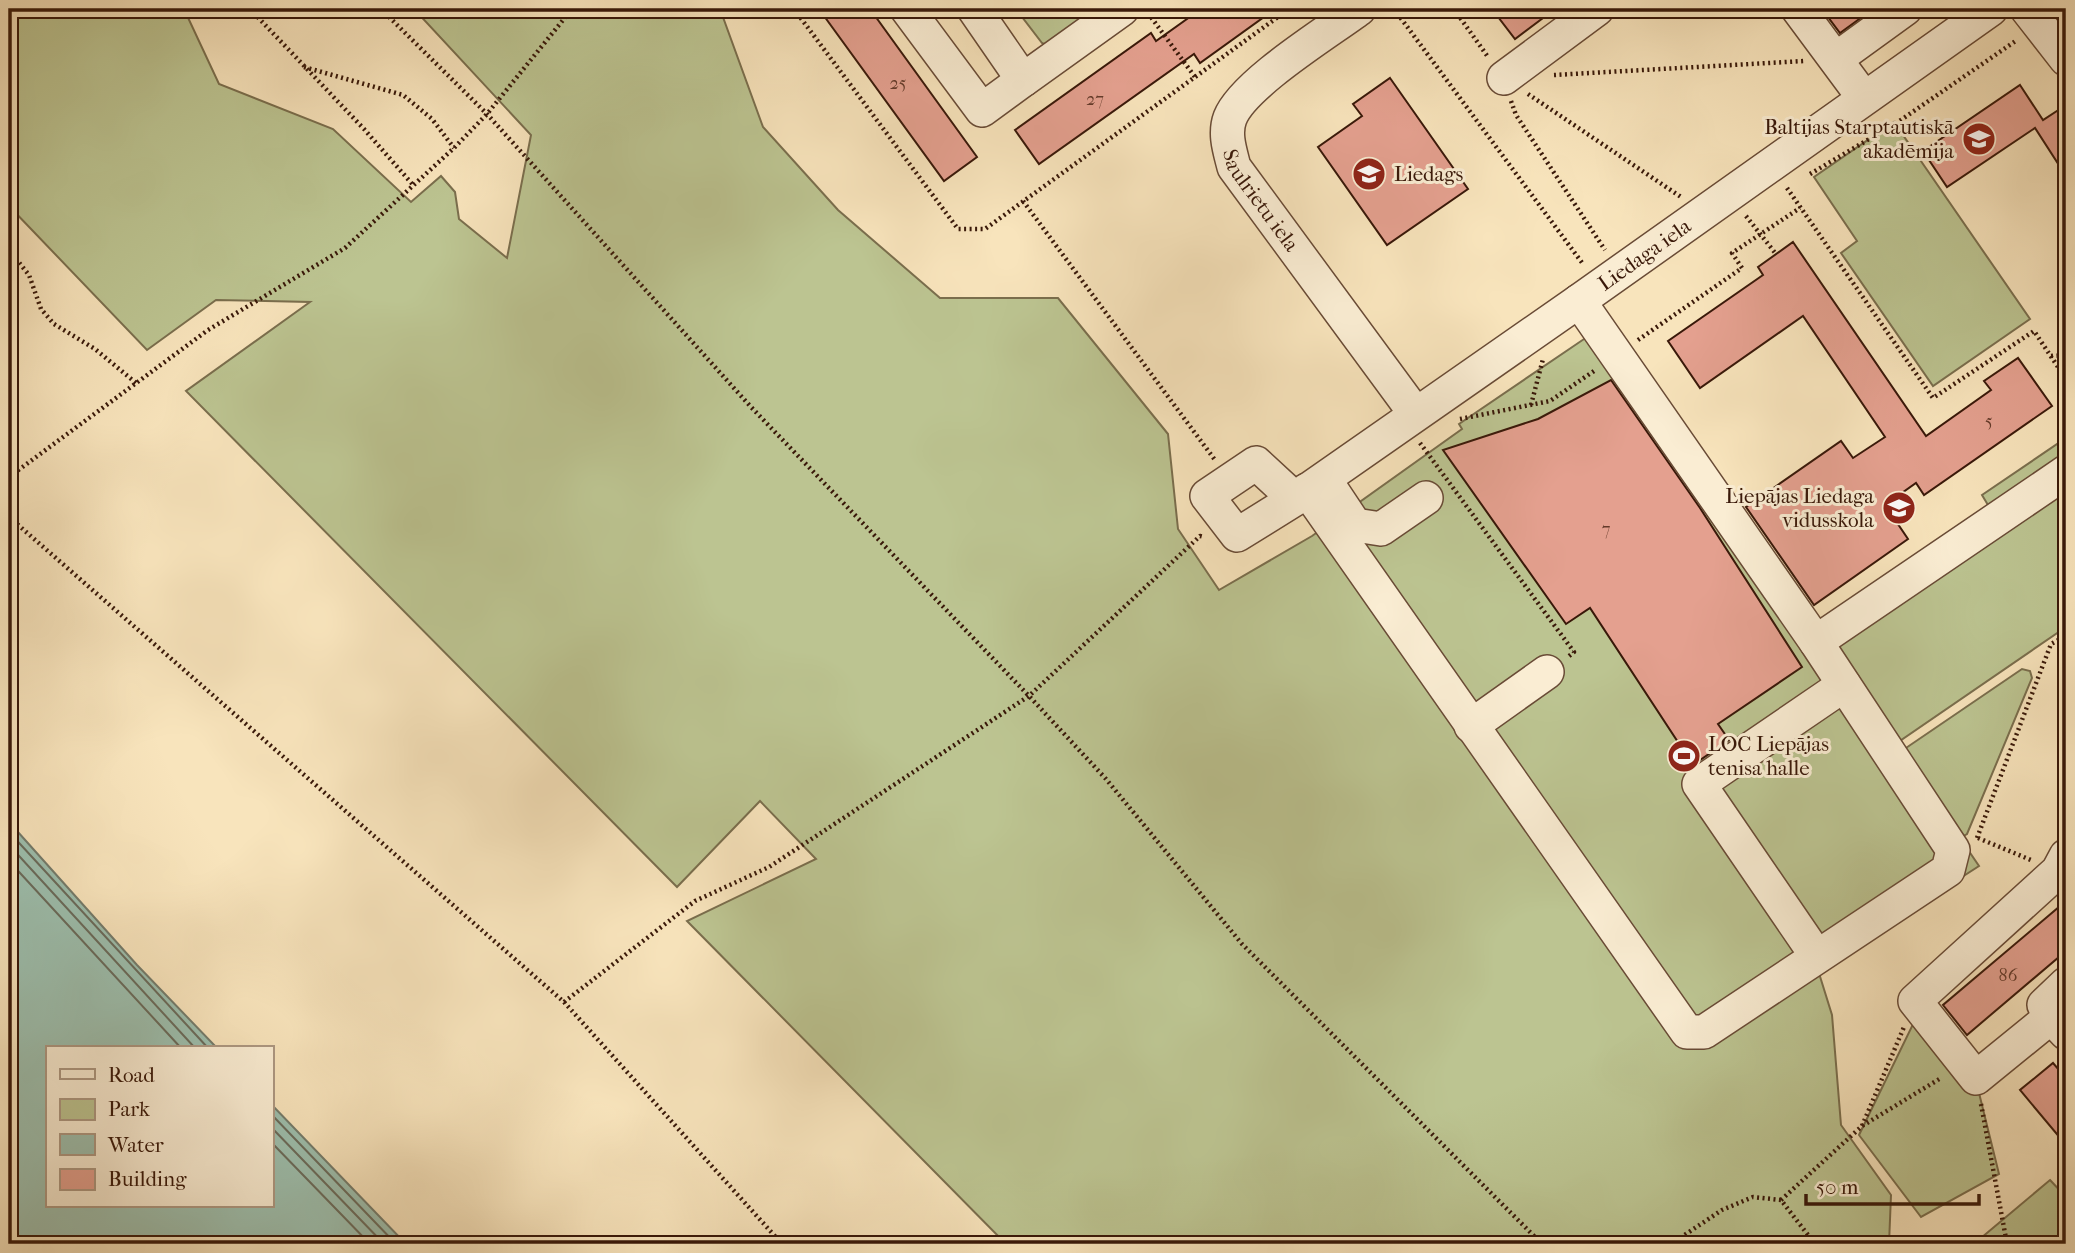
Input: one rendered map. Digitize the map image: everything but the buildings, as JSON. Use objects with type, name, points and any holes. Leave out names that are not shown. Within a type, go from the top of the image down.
[{"type":"street","points":[[907,9],[982,110],[1122,9]]},
{"type":"street","points":[[974,9],[1023,80]]},
{"type":"street","name":"Saulrietu iela","points":[[1359,9],[1254,87],[1230,118],[1227,141],[1234,167],[1417,427]]},
{"type":"street","points":[[1504,78],[1597,9]]},
{"type":"street","points":[[1798,9],[1864,99]]},
{"type":"street","points":[[1836,59],[1905,9]]},
{"type":"street","name":"Liedaga iela","points":[[1308,489],[1256,463],[1207,496],[1237,535],[1308,489],[1417,427],[1579,301],[1992,9]]},
{"type":"street","points":[[1308,489],[1687,1032],[1703,1032],[1948,870],[1953,850],[1816,642],[1579,301]]},
{"type":"street","points":[[1816,642],[2066,472]]},
{"type":"street","points":[[1308,489],[1354,525],[1381,529],[1426,498]]},
{"type":"street","points":[[1471,726],[1547,672]]},
{"type":"street","points":[[1816,955],[1699,784],[1844,685]]},
{"type":"street","points":[[2063,869],[1915,1001],[1970,1071],[2059,1025],[2044,1005],[2066,984]]},
{"type":"path","points":[[250,9],[414,186]]},
{"type":"path","points":[[381,9],[487,114],[751,407],[1106,779],[1242,944],[1542,1244]]},
{"type":"path","points":[[9,477],[208,330],[345,248],[414,186],[487,114],[572,9]]},
{"type":"path","points":[[794,9],[958,229],[985,229],[1290,9]]},
{"type":"path","points":[[1145,9],[1195,77]]},
{"type":"path","points":[[1394,9],[1583,264]]},
{"type":"path","points":[[1454,9],[1484,52]]},
{"type":"path","points":[[1776,194],[1898,122],[2051,38]]},
{"type":"path","points":[[1546,76],[1836,59]]},
{"type":"path","points":[[303,66],[403,94],[432,119],[454,148]]},
{"type":"path","points":[[1504,78],[1685,199]]},
{"type":"path","points":[[1504,78],[1516,115],[1607,253]]},
{"type":"path","points":[[1787,188],[1933,398],[2034,331],[2066,379]]},
{"type":"path","points":[[1023,201],[1230,481]]},
{"type":"path","points":[[1733,222],[1755,207]]},
{"type":"path","points":[[1742,268],[1732,253],[1800,208]]},
{"type":"path","points":[[1745,214],[1776,254]]},
{"type":"path","points":[[9,250],[29,275],[41,309],[54,324],[95,349],[136,383]]},
{"type":"path","points":[[2051,356],[2066,355]]},
{"type":"path","points":[[1531,405],[1543,358]]},
{"type":"path","points":[[1417,427],[1574,652],[1547,672]]},
{"type":"path","points":[[9,517],[564,1002],[782,1244]]},
{"type":"path","points":[[564,1002],[695,901],[769,867],[1029,696],[1200,536],[1209,539]]},
{"type":"path","points":[[1948,870],[1978,838],[2051,645],[2066,636]]},
{"type":"path","points":[[1978,838],[2063,869]]},
{"type":"path","points":[[1862,1126],[1915,1001]]},
{"type":"path","points":[[1671,1244],[1722,1210],[1753,1198],[1781,1200],[1862,1126],[1970,1071],[2007,1244]]},
{"type":"path","points":[[1781,1200],[1815,1244]]},
{"type":"green space","points":[[9,9],[184,9],[219,84],[333,129],[411,202],[441,176],[455,192],[459,219],[507,258],[531,135],[414,9],[720,9],[763,127],[838,210],[940,298],[1058,298],[1168,434],[1178,529],[1219,590],[1312,536],[1462,429],[1459,424],[1587,337],[1828,647],[2066,484],[2066,627],[1897,743],[1903,750],[2022,669],[2030,671],[2032,678],[1967,834],[1960,838],[1979,866],[1818,970],[1832,1015],[1841,1125],[1891,1195],[1889,1244],[1006,1244],[687,921],[816,859],[760,801],[677,887],[186,391],[310,302],[216,300],[147,350],[9,206]]},
{"type":"green space","points":[[1016,9],[1101,9],[1048,46],[1042,43]]},
{"type":"green space","points":[[1894,122],[2030,319],[1933,386],[1841,253],[1857,241],[1814,177]]},
{"type":"green space","points":[[2066,438],[2066,459],[1991,510],[1982,495]]},
{"type":"green space","points":[[1916,1018],[1979,1093],[1999,1174],[1921,1217],[1859,1135]]},
{"type":"green space","points":[[2050,1180],[2066,1197],[2066,1244],[1988,1244],[1981,1238]]},
{"type":"water","points":[[9,822],[137,965],[215,1046],[46,1046],[46,1208],[273,1208],[273,1106],[406,1244],[9,1244]]},
{"type":"place","name":"Baltijas Starptautiskā akadēmija","points":[[1979,139]]},
{"type":"place","name":"Liedags","points":[[1369,174]]},
{"type":"place","name":"Liepājas Liedaga vidusskola","points":[[1899,508]]},
{"type":"place","name":"LOC Liepājas tenisa halle","points":[[1684,756]]}]
